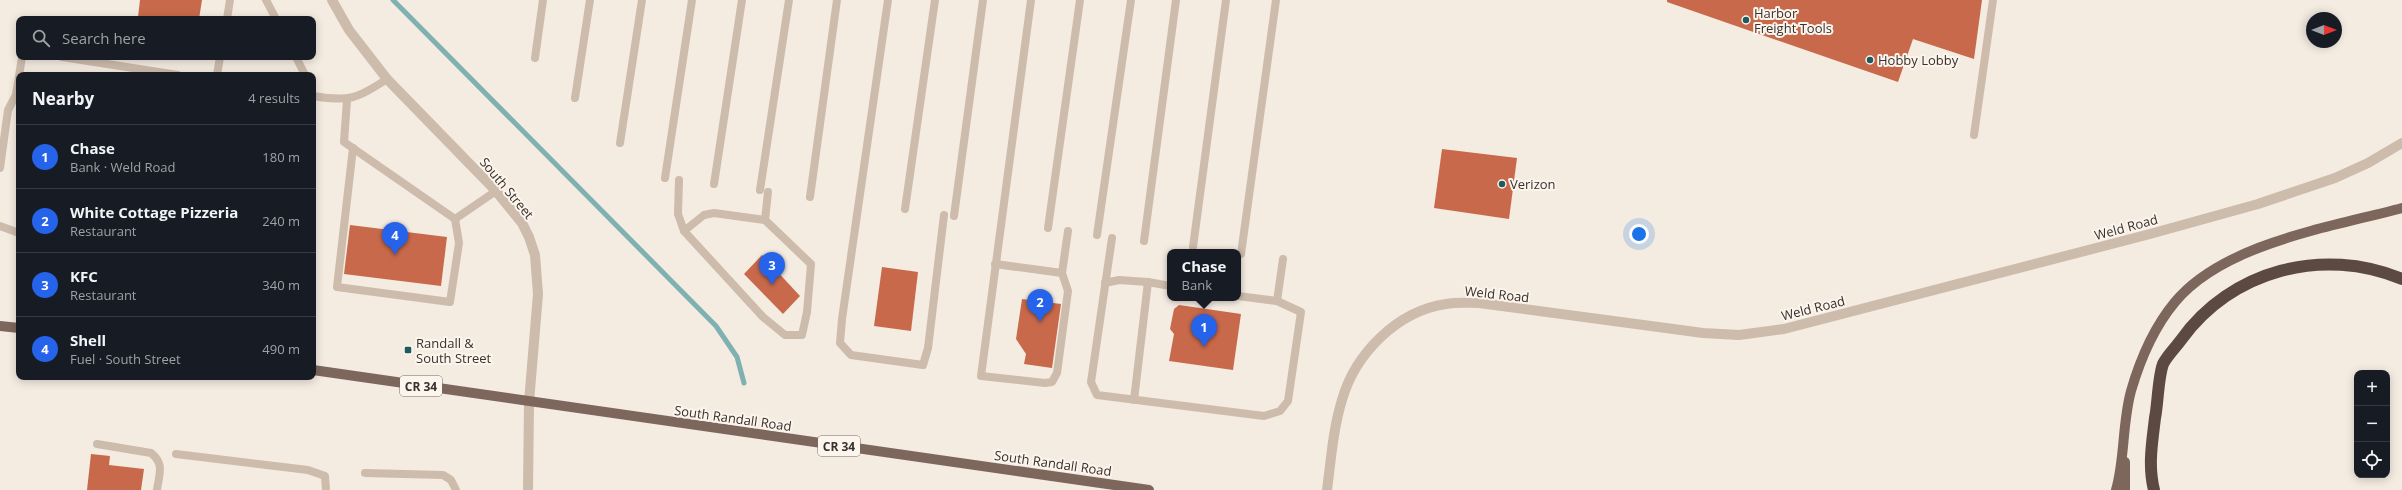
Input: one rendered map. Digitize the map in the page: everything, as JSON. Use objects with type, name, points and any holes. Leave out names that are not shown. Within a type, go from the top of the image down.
[{"type":"highway","points":[[2154,490],[2150,474],[2151,447],[2163,364],[2196,319],[2238,288],[2288,267],[2333,263],[2388,273],[2402,279]]},
{"type":"main road","points":[[2116,490],[2124,420],[2131,390],[2148,345],[2176,301],[2211,271],[2264,244],[2402,208]]},
{"type":"main road","points":[[0,326],[16,328]]},
{"type":"main road","name":"South Randall Road","points":[[316,370],[1149,490]]},
{"type":"main road","points":[[2124,420],[2126,490]]},
{"type":"street","name":"South Street","points":[[332,0],[349,30],[387,79],[496,191],[522,223],[529,237],[536,261],[538,294],[529,402],[528,490]]},
{"type":"street","name":"Weld Road","points":[[1327,490],[1337,417],[1342,399],[1351,377],[1373,344],[1387,332],[1434,307],[1458,302],[1479,303],[1703,333],[1739,334],[1776,331],[2150,234],[2258,204],[2334,178],[2368,163],[2402,143]]},
{"type":"lane","points":[[227,16],[230,0]]},
{"type":"lane","points":[[266,0],[274,16]]},
{"type":"lane","points":[[535,58],[544,0]]},
{"type":"lane","points":[[575,98],[590,0]]},
{"type":"lane","points":[[620,143],[642,0]]},
{"type":"lane","points":[[665,178],[692,0]]},
{"type":"lane","points":[[714,184],[742,0]]},
{"type":"lane","points":[[765,220],[764,191],[789,0]]},
{"type":"lane","points":[[810,197],[837,0]]},
{"type":"lane","points":[[888,0],[842,320],[840,343],[851,354],[923,365],[928,348],[944,214]]},
{"type":"lane","points":[[905,209],[935,0]]},
{"type":"lane","points":[[954,216],[982,0]]},
{"type":"lane","points":[[1031,0],[981,376],[1045,383],[1052,382],[1057,373],[1068,291],[1062,273],[1068,231]]},
{"type":"lane","points":[[1048,228],[1080,0]]},
{"type":"lane","points":[[1097,235],[1130,0]]},
{"type":"lane","points":[[1144,241],[1176,0]]},
{"type":"lane","points":[[1193,247],[1226,0]]},
{"type":"lane","points":[[1241,254],[1276,0]]},
{"type":"lane","points":[[1974,135],[1994,0]]},
{"type":"lane","points":[[20,72],[22,60]]},
{"type":"lane","points":[[80,60],[154,72]]},
{"type":"lane","points":[[218,72],[220,60]]},
{"type":"lane","points":[[298,60],[304,72]]},
{"type":"lane","points":[[316,96],[347,100],[365,93],[387,79]]},
{"type":"lane","points":[[0,168],[8,110],[16,97]]},
{"type":"lane","points":[[347,100],[344,142],[353,148],[455,219],[459,243],[450,302],[338,287],[353,148]]},
{"type":"lane","points":[[679,180],[678,214],[684,231],[763,317],[785,335],[802,334],[807,312],[811,264],[765,220],[714,213],[704,215],[684,231]]},
{"type":"lane","points":[[455,219],[496,191]]},
{"type":"lane","points":[[0,226],[16,232]]},
{"type":"lane","points":[[1112,238],[1091,382],[1097,395],[1264,416],[1280,411],[1288,401],[1300,312],[1277,301],[1241,296]]},
{"type":"lane","points":[[1277,301],[1283,259]]},
{"type":"lane","points":[[995,264],[1062,273]]},
{"type":"lane","points":[[1105,283],[1119,280],[1148,282],[1167,285]]},
{"type":"lane","points":[[1134,400],[1148,282]]},
{"type":"lane","points":[[97,444],[151,454],[158,459],[160,464],[157,490]]},
{"type":"lane","points":[[176,454],[308,470],[325,476],[326,490]]},
{"type":"lane","points":[[364,474],[443,475],[451,480],[456,490]]},
{"type":"building","points":[[140,0],[202,0],[199,16],[138,16]]},
{"type":"building","name":"Hobby Lobby","points":[[1667,0],[1982,0],[1974,59],[1913,39],[1898,82],[1667,2]]},
{"type":"building","points":[[1442,149],[1517,158],[1509,219],[1434,208]]},
{"type":"building","points":[[350,225],[447,237],[441,286],[344,274]]},
{"type":"building","points":[[762,255],[800,296],[783,314],[744,274]]},
{"type":"building","points":[[882,267],[918,272],[911,331],[874,326]]},
{"type":"building","points":[[1022,299],[1061,304],[1052,368],[1024,364],[1026,354],[1016,339]]},
{"type":"building","points":[[1179,305],[1241,314],[1233,370],[1169,361],[1174,334],[1170,329],[1174,309]]},
{"type":"building","points":[[91,454],[110,456],[109,465],[144,469],[141,490],[87,490]]},
{"type":"waterway","points":[[393,0],[716,326],[737,357],[744,383]]},
{"type":"place","name":"Harbor Freight Tools","points":[[1746,20]]},
{"type":"place","name":"Hobby Lobby","points":[[1870,60]]},
{"type":"place","name":"Verizon","points":[[1502,184]]},
{"type":"place","name":"Shell","points":[[395,255]]},
{"type":"place","name":"KFC","points":[[772,285]]},
{"type":"place","name":"White Cottage Pizzeria","points":[[1040,322]]},
{"type":"place","name":"Chase","points":[[1204,347]]},
{"type":"place","name":"Randall & South Street","points":[[408,350]]}]
